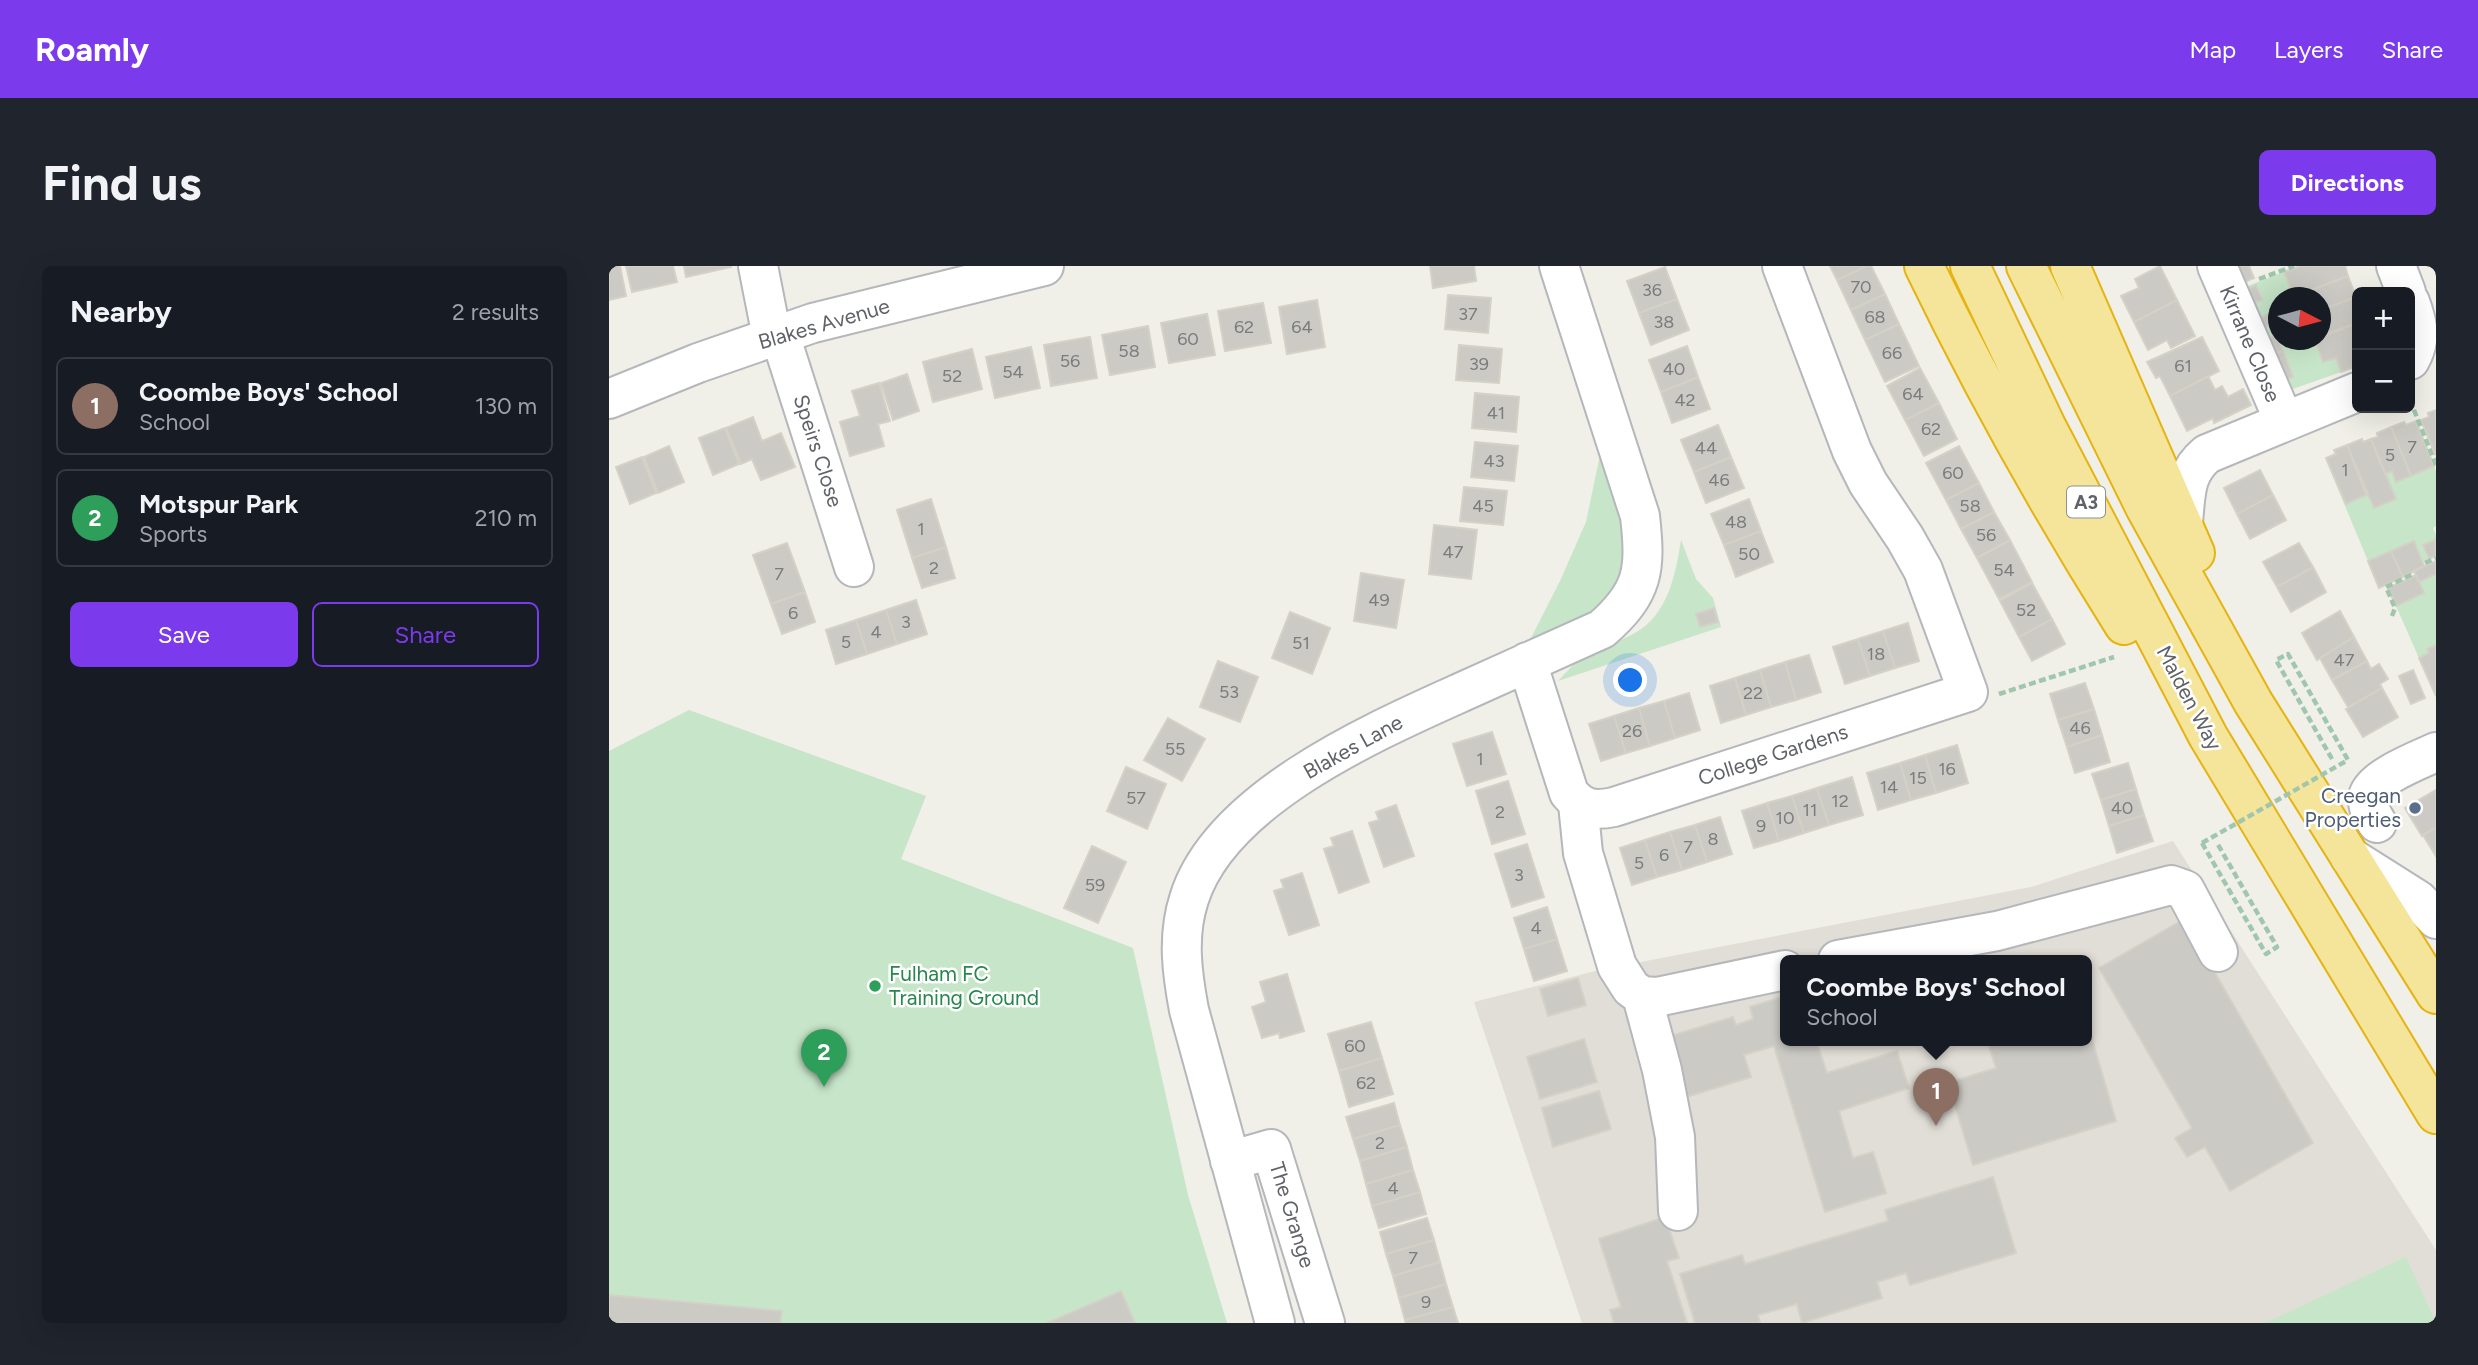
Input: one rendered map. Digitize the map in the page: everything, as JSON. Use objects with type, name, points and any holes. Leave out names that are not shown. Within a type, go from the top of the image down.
[{"type":"highway","points":[[1924,266],[2002,419],[2074,546],[2144,656],[2208,736]]},
{"type":"highway","name":"Malden Way","points":[[1970,266],[2046,426],[2208,736],[2436,1114]]},
{"type":"highway","name":"A3","points":[[2027,266],[2145,507],[2253,702],[2436,994]]},
{"type":"highway","points":[[2070,266],[2139,428],[2183,522],[2253,702]]},
{"type":"street","name":"Speirs Close","points":[[758,266],[776,336],[854,567]]},
{"type":"street","name":"Blakes Avenue","points":[[609,399],[698,363],[813,323],[1044,266]]},
{"type":"street","name":"Blakes Lane","points":[[1275,1323],[1189,1010],[1182,970],[1181,936],[1189,899],[1205,863],[1229,835],[1260,806],[1331,756],[1369,735],[1602,629],[1622,611],[1638,586],[1644,551],[1640,516],[1559,266]]},
{"type":"street","points":[[1781,266],[1852,451],[1868,483],[1923,570],[1968,692]]},
{"type":"street","name":"Kirrane Close","points":[[2217,266],[2284,421]]},
{"type":"street","points":[[2396,266],[2404,287]]},
{"type":"street","points":[[2415,316],[2418,324],[2415,347]]},
{"type":"street","points":[[2183,522],[2186,489],[2196,463],[2207,454],[2352,394]]},
{"type":"street","points":[[1527,662],[1563,778],[1569,793],[1578,804],[1583,853],[1617,966],[1624,980],[1642,996],[1662,1070],[1675,1137],[1678,1211]]},
{"type":"street","name":"College Gardens","points":[[1578,804],[1598,810],[1614,807],[1968,692]]},
{"type":"street","points":[[2377,823],[2368,807],[2368,795],[2375,783],[2428,756]]},
{"type":"street","points":[[2350,857],[2418,900],[2436,919]]},
{"type":"street","points":[[1865,955],[1997,931],[2171,885],[2185,890],[2218,952]]},
{"type":"street","points":[[1642,996],[1657,997],[1780,971]]},
{"type":"street","name":"The Grange","points":[[1230,1161],[1271,1149],[1325,1323]]},
{"type":"path","points":[[2252,282],[2294,266]]},
{"type":"path","points":[[2415,412],[2436,465]]},
{"type":"path","points":[[2425,563],[2436,558]]},
{"type":"path","points":[[2392,616],[2395,608],[2386,587],[2413,574]]},
{"type":"path","points":[[2217,843],[2277,947],[2266,954],[2202,843],[2348,760],[2288,654],[2276,660],[2332,759]]},
{"type":"path","points":[[1968,692],[1988,697],[2116,656]]},
{"type":"shaded area","points":[[2173,841],[2436,1250],[2436,1323],[1582,1323],[1474,1002],[1599,970],[2031,887]]},
{"type":"green space","points":[[2284,272],[2306,287],[2268,287],[2268,350],[2240,289]]},
{"type":"green space","points":[[2268,350],[2319,350],[2323,362],[2336,358],[2341,372],[2287,391]]},
{"type":"green space","points":[[1600,455],[1623,522],[1626,556],[1623,573],[1611,598],[1599,609],[1530,640],[1586,522]]},
{"type":"green space","points":[[2325,458],[2346,503],[2366,495],[2363,483],[2374,508],[2396,499],[2385,474],[2392,471],[2397,481],[2434,466],[2436,526],[2433,528],[2436,535],[2436,555],[2423,562],[2414,541],[2368,561]]},
{"type":"green space","points":[[1681,540],[1696,579],[1713,598],[1721,627],[1558,681],[1577,662],[1635,633],[1655,616],[1669,592]]},
{"type":"green space","points":[[2436,561],[2436,645],[2427,649],[2429,653],[2419,658],[2388,588]]},
{"type":"green space","name":"Fulham FC Training Ground","points":[[689,710],[926,796],[901,859],[1133,948],[1188,1195],[1227,1323],[609,1323],[609,751]]},
{"type":"green space","points":[[2406,1257],[2436,1323],[2265,1323]]},
{"type":"building","points":[[609,266],[620,266],[626,296],[609,300]]},
{"type":"building","points":[[626,266],[673,266],[677,282],[632,292]]},
{"type":"building","points":[[684,266],[731,266],[731,267],[686,277]]},
{"type":"building","points":[[1430,266],[1474,266],[1476,281],[1433,288]]},
{"type":"building","points":[[1830,266],[1867,266],[1837,280]]},
{"type":"building","points":[[1871,266],[1885,294],[1851,310],[1837,280]]},
{"type":"building","points":[[2160,266],[2177,300],[2134,322],[2121,296],[2139,288],[2135,279]]},
{"type":"building","points":[[2230,266],[2249,266],[2254,278],[2238,285]]},
{"type":"building","points":[[2301,266],[2345,266],[2348,276],[2320,287],[2290,287],[2284,272]]},
{"type":"building","points":[[1665,267],[1677,299],[1639,313],[1627,281]]},
{"type":"building","points":[[2348,276],[2352,287],[2352,298],[2331,306],[2331,287],[2318,287]]},
{"type":"building","points":[[2256,285],[2262,300],[2247,305],[2241,292]]},
{"type":"building","points":[[1885,294],[1899,324],[1865,340],[1851,310]]},
{"type":"building","points":[[1448,295],[1491,298],[1488,333],[1445,329]]},
{"type":"building","points":[[2352,298],[2352,325],[2331,333],[2331,306]]},
{"type":"building","points":[[1677,299],[1689,330],[1651,345],[1639,313]]},
{"type":"building","points":[[1317,300],[1325,347],[1287,354],[1279,307]]},
{"type":"building","points":[[2177,300],[2195,336],[2171,348],[2167,340],[2148,350],[2134,322]]},
{"type":"building","points":[[1263,303],[1271,343],[1225,351],[1218,311]]},
{"type":"building","points":[[1207,314],[1215,355],[1169,363],[1161,323]]},
{"type":"building","points":[[2268,314],[2268,326],[2257,330],[2253,320]]},
{"type":"building","points":[[1899,324],[1919,366],[1885,382],[1865,340]]},
{"type":"building","points":[[2352,325],[2352,368],[2341,372],[2336,358],[2323,362],[2319,350],[2331,350],[2331,333]]},
{"type":"building","points":[[1148,326],[1155,367],[1110,375],[1102,335]]},
{"type":"building","points":[[1090,337],[1097,378],[1051,386],[1044,345]]},
{"type":"building","points":[[2202,337],[2219,371],[2170,396],[2160,376],[2156,378],[2147,362]]},
{"type":"building","points":[[1459,345],[1502,349],[1499,383],[1456,380]]},
{"type":"building","points":[[1687,346],[1698,377],[1661,392],[1649,360]]},
{"type":"building","points":[[1031,347],[1040,388],[995,398],[986,357]]},
{"type":"building","points":[[972,349],[982,389],[933,402],[923,362]]},
{"type":"building","points":[[2268,350],[2283,351],[2270,355]]},
{"type":"building","points":[[2283,351],[2293,377],[2279,382],[2268,356]]},
{"type":"building","points":[[1920,368],[1939,403],[1905,420],[1887,386]]},
{"type":"building","points":[[907,374],[919,411],[893,420],[881,383]]},
{"type":"building","points":[[2208,376],[2215,390],[2222,386],[2228,397],[2243,389],[2251,405],[2214,423],[2213,418],[2187,431],[2170,396]]},
{"type":"building","points":[[1698,377],[1710,409],[1672,423],[1661,392]]},
{"type":"building","points":[[879,383],[890,421],[878,424],[884,446],[850,456],[840,422],[860,416],[852,391]]},
{"type":"building","points":[[1475,393],[1519,397],[1516,432],[1472,428]]},
{"type":"building","points":[[1939,403],[1957,439],[1924,456],[1905,420]]},
{"type":"building","points":[[2436,410],[2436,453],[2435,454],[2421,420]]},
{"type":"building","points":[[753,417],[762,441],[781,433],[795,467],[761,480],[752,459],[741,464],[726,428]]},
{"type":"building","points":[[2416,421],[2434,466],[2411,476],[2391,427]]},
{"type":"building","points":[[1718,425],[1731,457],[1694,472],[1681,440]]},
{"type":"building","points":[[2391,427],[2411,476],[2396,482],[2392,471],[2385,474],[2371,439]]},
{"type":"building","points":[[725,428],[739,464],[713,475],[699,438]]},
{"type":"building","points":[[2362,439],[2363,442],[2371,439],[2396,499],[2374,508],[2347,445]]},
{"type":"building","points":[[1475,442],[1518,446],[1514,481],[1471,477]]},
{"type":"building","points":[[2347,445],[2366,495],[2346,504],[2326,458],[2336,454],[2334,450]]},
{"type":"building","points":[[669,446],[684,482],[658,493],[644,457]]},
{"type":"building","points":[[1959,446],[1979,483],[1946,500],[1926,463]]},
{"type":"building","points":[[642,457],[656,493],[630,504],[616,467]]},
{"type":"building","points":[[1731,457],[1744,488],[1706,503],[1694,472]]},
{"type":"building","points":[[2260,470],[2273,495],[2237,514],[2224,488]]},
{"type":"building","points":[[1979,483],[1994,512],[1961,529],[1946,500]]},
{"type":"building","points":[[1464,487],[1507,491],[1503,525],[1460,521]]},
{"type":"building","points":[[2273,495],[2286,520],[2250,539],[2237,514]]},
{"type":"building","points":[[931,499],[946,547],[912,558],[897,510]]},
{"type":"building","points":[[1749,499],[1761,531],[1724,545],[1711,514]]},
{"type":"building","points":[[1994,512],[2010,540],[1977,558],[1961,529]]},
{"type":"building","points":[[1434,525],[1477,530],[1471,579],[1429,574]]},
{"type":"building","points":[[1761,531],[1773,562],[1736,577],[1724,545]]},
{"type":"building","points":[[2010,540],[2032,582],[1999,599],[1977,558]]},
{"type":"building","points":[[2435,540],[2436,555],[2429,559],[2423,545]]},
{"type":"building","points":[[2414,541],[2424,566],[2403,577],[2391,551]]},
{"type":"building","points":[[787,543],[805,592],[771,604],[753,555]]},
{"type":"building","points":[[2299,543],[2313,567],[2277,587],[2263,562]]},
{"type":"building","points":[[946,547],[955,578],[922,588],[912,558]]},
{"type":"building","points":[[2391,551],[2403,577],[2379,588],[2368,561]]},
{"type":"building","points":[[2436,561],[2436,574],[2419,582],[2414,571]]},
{"type":"building","points":[[2313,567],[2326,592],[2291,612],[2277,587]]},
{"type":"building","points":[[1361,573],[1404,580],[1396,628],[1354,621]]},
{"type":"building","points":[[2416,575],[2424,593],[2396,606],[2388,588]]},
{"type":"building","points":[[2032,583],[2052,619],[2019,637],[2000,601]]},
{"type":"building","points":[[805,592],[815,622],[782,634],[771,604]]},
{"type":"building","points":[[916,600],[927,634],[897,644],[886,610]]},
{"type":"building","points":[[1714,608],[1718,622],[1700,627],[1696,614]]},
{"type":"building","points":[[886,610],[897,644],[867,654],[856,620]]},
{"type":"building","points":[[2340,611],[2354,637],[2317,660],[2302,633]]},
{"type":"building","points":[[1290,612],[1330,628],[1312,674],[1272,658]]},
{"type":"building","points":[[2052,619],[2065,644],[2032,661],[2019,637]]},
{"type":"building","points":[[856,620],[867,654],[836,664],[826,630]]},
{"type":"building","points":[[1908,623],[1919,661],[1895,668],[1883,631]]},
{"type":"building","points":[[1883,631],[1895,668],[1870,676],[1858,639]]},
{"type":"building","points":[[2354,637],[2367,661],[2332,680],[2320,658]]},
{"type":"building","points":[[1858,639],[1870,676],[1845,684],[1833,647]]},
{"type":"building","points":[[2436,645],[2436,696],[2419,658],[2429,653],[2427,649]]},
{"type":"building","points":[[1809,655],[1821,692],[1796,700],[1785,662]]},
{"type":"building","points":[[1218,661],[1258,677],[1240,722],[1200,707]]},
{"type":"building","points":[[2367,661],[2371,669],[2379,664],[2388,679],[2380,684],[2382,688],[2348,707],[2332,680]]},
{"type":"building","points":[[1785,662],[1796,700],[1771,707],[1760,670]]},
{"type":"building","points":[[1760,670],[1771,707],[1746,715],[1735,678]]},
{"type":"building","points":[[2413,670],[2425,698],[2411,704],[2399,676]]},
{"type":"building","points":[[1735,678],[1746,715],[1721,723],[1710,686]]},
{"type":"building","points":[[2085,683],[2094,709],[2058,720],[2050,694]]},
{"type":"building","points":[[2382,688],[2398,717],[2363,737],[2346,709]]},
{"type":"building","points":[[1689,693],[1700,730],[1675,738],[1664,701]]},
{"type":"building","points":[[1664,701],[1675,738],[1650,746],[1639,708]]},
{"type":"building","points":[[1639,708],[1650,746],[1626,753],[1614,716]]},
{"type":"building","points":[[2094,709],[2102,735],[2067,747],[2058,720]]},
{"type":"building","points":[[1614,716],[1626,753],[1601,761],[1589,724]]},
{"type":"building","points":[[1168,718],[1205,739],[1182,781],[1144,760]]},
{"type":"building","points":[[1492,732],[1506,774],[1467,786],[1453,744]]},
{"type":"building","points":[[2102,735],[2110,762],[2075,773],[2067,747]]},
{"type":"building","points":[[1957,745],[1968,783],[1936,793],[1925,755]]},
{"type":"building","points":[[1925,755],[1936,793],[1911,800],[1900,763]]},
{"type":"building","points":[[1900,763],[1911,800],[1878,810],[1867,773]]},
{"type":"building","points":[[2128,763],[2136,789],[2101,800],[2092,774]]},
{"type":"building","points":[[1126,767],[1166,784],[1147,829],[1107,811]]},
{"type":"building","points":[[1852,777],[1863,815],[1829,825],[1817,788]]},
{"type":"building","points":[[1508,781],[1525,834],[1492,844],[1476,791]]},
{"type":"building","points":[[1817,788],[1829,825],[1804,833],[1792,796]]},
{"type":"building","points":[[2136,789],[2144,815],[2109,826],[2101,800]]},
{"type":"building","points":[[2436,790],[2436,827],[2422,836],[2405,808]]},
{"type":"building","points":[[1792,796],[1804,833],[1779,841],[1767,803]]},
{"type":"building","points":[[1767,803],[1779,841],[1754,848],[1742,811]]},
{"type":"building","points":[[1396,805],[1414,856],[1384,867],[1369,823],[1379,820],[1376,812]]},
{"type":"building","points":[[2144,815],[2153,841],[2117,853],[2109,826]]},
{"type":"building","points":[[1720,817],[1732,854],[1707,862],[1695,825]]},
{"type":"building","points":[[1695,825],[1707,862],[1682,870],[1670,832]]},
{"type":"building","points":[[2436,827],[2436,856],[2423,835]]},
{"type":"building","points":[[1352,831],[1369,882],[1339,893],[1324,849],[1334,846],[1331,838]]},
{"type":"building","points":[[1670,832],[1682,870],[1657,877],[1645,840]]},
{"type":"building","points":[[1645,840],[1657,877],[1632,885],[1620,848]]},
{"type":"building","points":[[1527,844],[1544,897],[1512,907],[1495,854]]},
{"type":"building","points":[[1092,846],[1126,862],[1098,923],[1064,908]]},
{"type":"building","points":[[1302,873],[1319,925],[1289,935],[1274,891],[1284,888],[1281,880]]},
{"type":"building","points":[[1547,907],[1557,939],[1524,949],[1514,918]]},
{"type":"building","points":[[2184,919],[2313,1143],[2230,1191],[2205,1147],[2187,1157],[2175,1138],[2192,1128],[2099,968]]},
{"type":"building","points":[[1557,939],[1567,971],[1534,981],[1524,949]]},
{"type":"building","points":[[1287,974],[1304,1031],[1280,1038],[1279,1033],[1262,1038],[1252,1007],[1266,1002],[1260,982]]},
{"type":"building","points":[[1578,978],[1586,1005],[1548,1016],[1540,989]]},
{"type":"building","points":[[1780,998],[1780,1046],[1818,1046],[1827,1073],[1897,1051],[1909,1088],[1839,1111],[1853,1158],[1873,1152],[1886,1193],[1825,1212],[1774,1046],[1744,1055],[1751,1077],[1683,1098],[1664,1038],[1733,1017],[1736,1025],[1753,1019],[1750,1007]]},
{"type":"building","points":[[1371,1022],[1382,1058],[1339,1071],[1328,1034]]},
{"type":"building","points":[[1584,1039],[1597,1082],[1540,1099],[1527,1057]]},
{"type":"building","points":[[2092,1039],[2116,1121],[1973,1165],[1948,1083],[1996,1068],[1989,1046],[2092,1046]]},
{"type":"building","points":[[1382,1058],[1393,1094],[1349,1107],[1339,1071]]},
{"type":"building","points":[[1599,1091],[1611,1129],[1553,1147],[1542,1108]]},
{"type":"building","points":[[1394,1103],[1400,1125],[1353,1139],[1346,1117]]},
{"type":"building","points":[[1400,1125],[1407,1147],[1360,1161],[1353,1139]]},
{"type":"building","points":[[1407,1147],[1413,1170],[1366,1184],[1360,1161]]},
{"type":"building","points":[[1413,1170],[1420,1192],[1372,1206],[1366,1184]]},
{"type":"building","points":[[1993,1177],[2016,1253],[1910,1285],[1906,1273],[1877,1282],[1882,1298],[1802,1323],[1797,1304],[1758,1315],[1760,1323],[1695,1323],[1680,1274],[1742,1255],[1745,1264],[1888,1221],[1885,1210]]},
{"type":"building","points":[[1420,1192],[1426,1214],[1379,1228],[1372,1206]]},
{"type":"building","points":[[1665,1217],[1679,1258],[1667,1261],[1687,1323],[1614,1323],[1610,1310],[1621,1307],[1599,1239]]},
{"type":"building","points":[[1427,1218],[1434,1240],[1386,1254],[1380,1232]]},
{"type":"building","points":[[1434,1240],[1440,1262],[1393,1276],[1386,1254]]},
{"type":"building","points":[[1440,1262],[1446,1284],[1399,1298],[1393,1276]]},
{"type":"building","points":[[1446,1284],[1453,1307],[1405,1320],[1399,1298]]},
{"type":"building","points":[[1121,1291],[1135,1323],[1047,1323]]},
{"type":"building","points":[[609,1295],[782,1311],[780,1323],[609,1323]]},
{"type":"building","points":[[1453,1307],[1458,1323],[1406,1323],[1405,1320]]},
{"type":"place","name":"Creegan Properties","points":[[2415,808]]},
{"type":"place","name":"Fulham FC Training Ground","points":[[875,986]]},
{"type":"place","name":"Motspur Park","points":[[824,1087]]},
{"type":"place","name":"Coombe Boys' School","points":[[1936,1126]]}]
